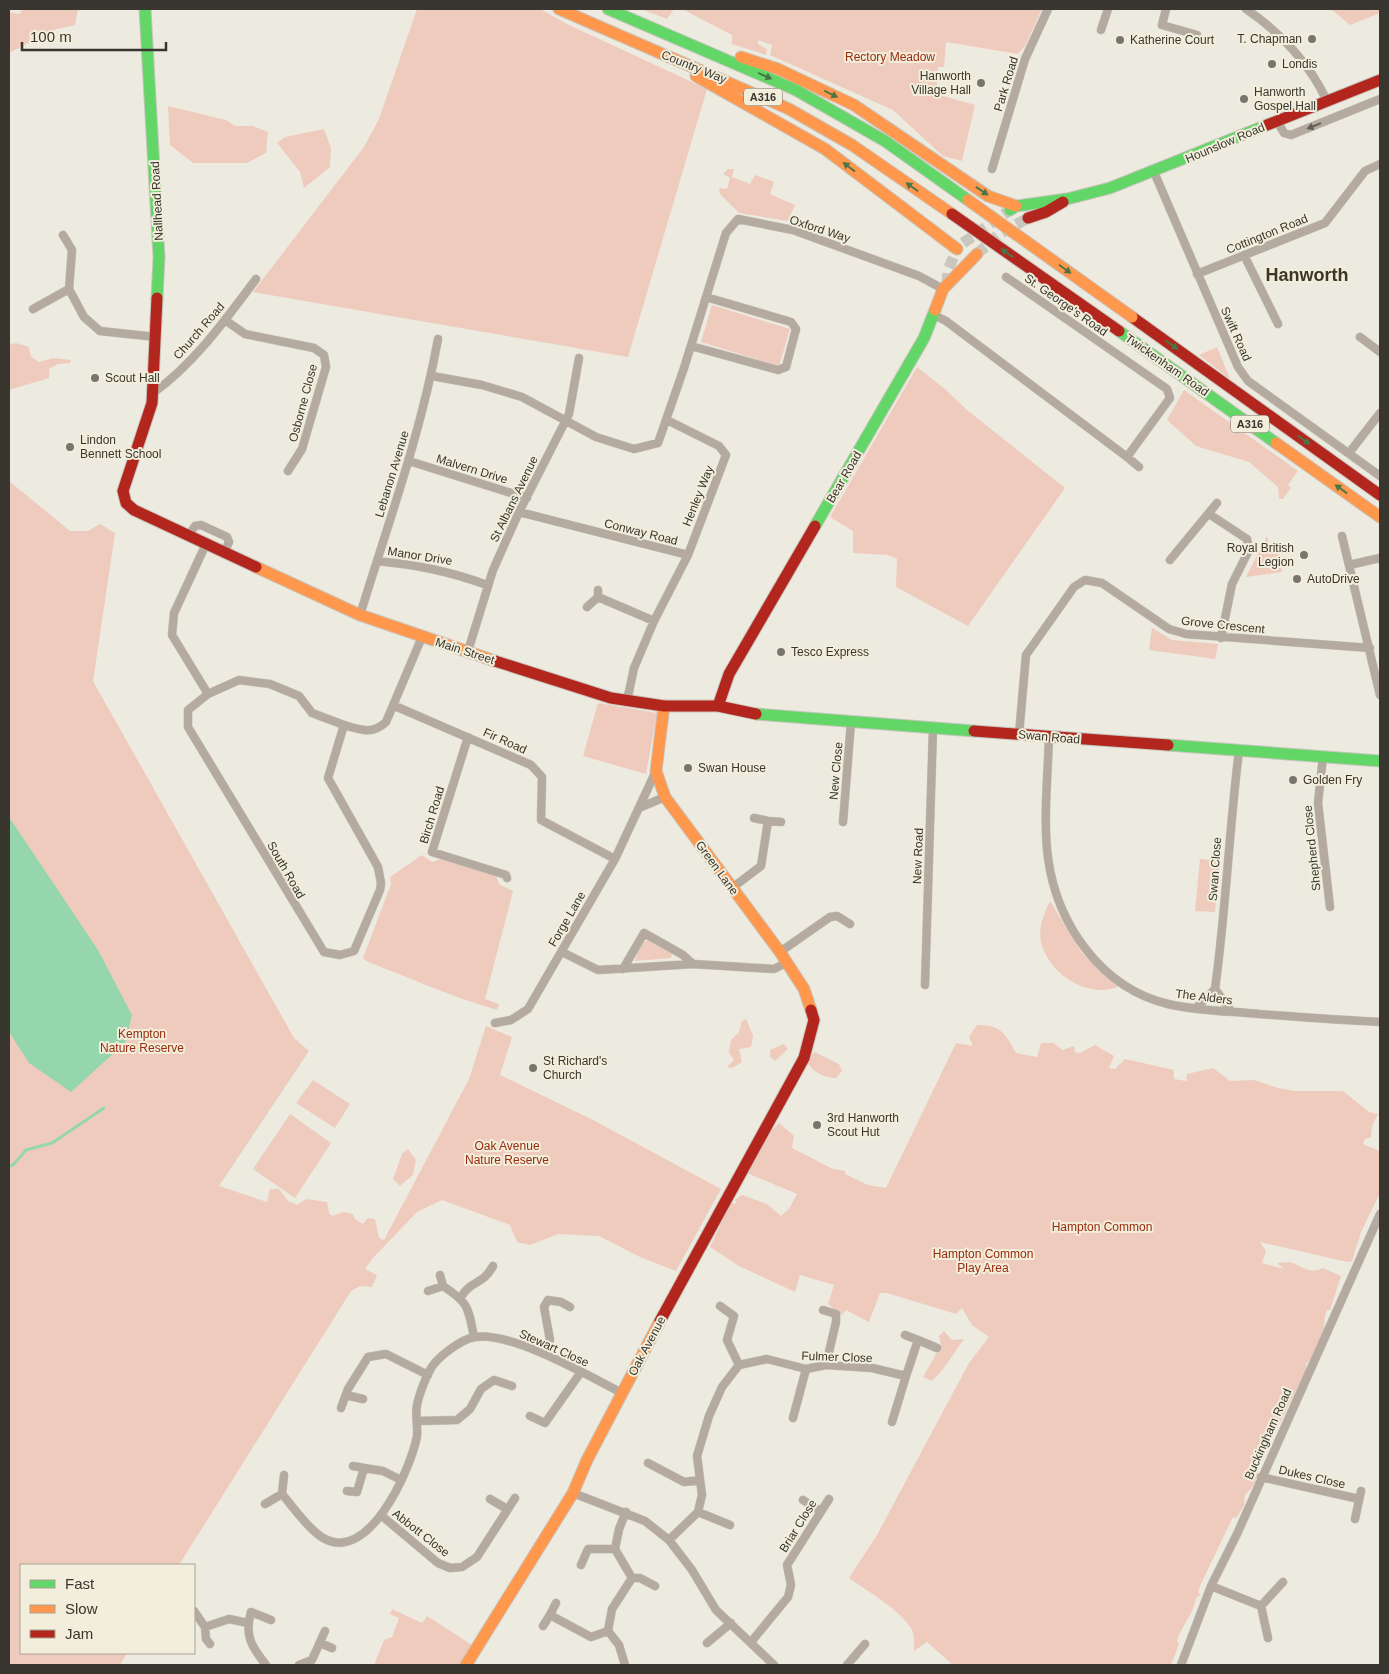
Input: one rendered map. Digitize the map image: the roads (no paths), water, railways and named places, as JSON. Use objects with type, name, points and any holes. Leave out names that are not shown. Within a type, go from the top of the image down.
[{"type":"main road","name":"Nallhead Road","points":[[145,9],[159,257],[153,393]]},
{"type":"main road","name":"Country Way","points":[[559,9],[611,33],[747,89],[791,110],[842,139],[952,214]]},
{"type":"main road","name":"Country Way","points":[[608,9],[796,90],[885,141],[1132,317]]},
{"type":"main road","name":"Hounslow Road","points":[[655,28],[778,69],[854,105],[988,196],[1013,208],[1067,199],[1110,188],[1380,80]]},
{"type":"main road","name":"Bear Road","points":[[611,33],[745,102],[825,149],[967,249],[945,286],[924,338],[722,688],[718,706]]},
{"type":"main road","name":"Hounslow Road","points":[[1028,218],[1046,212],[1067,199]]},
{"type":"main road","name":"Twickenham Road","points":[[952,214],[1380,517]]},
{"type":"main road","name":"Twickenham Road","points":[[1132,317],[1380,495]]},
{"type":"main road","name":"Main Street","points":[[153,393],[123,497],[126,503],[134,510],[360,615],[422,637],[627,702],[664,706],[718,706]]},
{"type":"main road","name":"Green Lane","points":[[664,706],[656,771],[665,797],[780,952],[804,989],[814,1020]]},
{"type":"main road","name":"Swan Road","points":[[718,706],[742,713],[1380,761]]},
{"type":"main road","name":"Oak Avenue","points":[[466,1665],[573,1493],[587,1460],[713,1221],[804,1058],[811,1038],[814,1020]]},
{"type":"street","name":"Park Road","points":[[992,169],[1025,59],[1048,9]]},
{"type":"street","points":[[1101,30],[1108,9]]},
{"type":"street","points":[[1166,9],[1162,25],[1196,35]]},
{"type":"street","points":[[1246,9],[1288,44],[1319,84],[1327,101]]},
{"type":"street","points":[[1277,121],[1284,133],[1291,135],[1380,99]]},
{"type":"street","name":"Cottington Road","points":[[1197,274],[1325,223],[1365,171],[1380,164]]},
{"type":"street","name":"Swift Road","points":[[1154,172],[1238,367],[1248,381],[1380,476]]},
{"type":"street","name":"Oxford Way","points":[[565,422],[596,437],[634,449],[658,443],[691,346],[726,233],[738,219],[793,230],[945,286]]},
{"type":"street","points":[[63,235],[72,250],[69,290],[84,317],[100,331],[156,338]]},
{"type":"street","points":[[1244,255],[1278,324]]},
{"type":"street","name":"St. George's Road","points":[[1006,277],[1167,389],[1170,398],[1127,457]]},
{"type":"street","name":"Church Road","points":[[153,393],[171,380],[225,320],[256,279]]},
{"type":"street","points":[[33,309],[69,290]]},
{"type":"street","points":[[691,346],[778,370],[786,367],[796,329],[791,322],[706,297]]},
{"type":"street","points":[[934,315],[946,321],[1139,467]]},
{"type":"street","name":"Osborne Close","points":[[225,320],[244,334],[314,348],[324,355],[326,367],[302,449],[288,471]]},
{"type":"street","points":[[1360,337],[1380,352]]},
{"type":"street","name":"Lebanon Avenue","points":[[360,615],[409,461],[432,376],[438,339]]},
{"type":"street","name":"St Albans Avenue","points":[[468,651],[487,586],[519,512],[565,422],[579,358]]},
{"type":"street","points":[[432,376],[482,385],[522,397],[565,422]]},
{"type":"street","points":[[1349,453],[1380,413]]},
{"type":"street","name":"Henley Way","points":[[667,420],[719,446],[726,455],[688,555]]},
{"type":"street","name":"Malvern Drive","points":[[409,461],[527,498]]},
{"type":"street","points":[[1170,560],[1217,503]]},
{"type":"street","name":"Conway Road","points":[[519,512],[688,555],[654,621],[634,668],[627,702]]},
{"type":"street","points":[[1209,514],[1248,539],[1249,550],[1232,584],[1220,638]]},
{"type":"street","points":[[189,535],[195,526],[201,525],[227,537],[229,542],[224,553]]},
{"type":"street","points":[[1342,536],[1380,695]]},
{"type":"street","points":[[206,544],[174,613],[172,635],[208,694]]},
{"type":"street","points":[[1349,566],[1380,558]]},
{"type":"street","name":"Manor Drive","points":[[377,561],[416,565],[453,572],[487,586]]},
{"type":"street","name":"Grove Crescent","points":[[1020,734],[1026,655],[1074,587],[1085,580],[1102,583],[1169,629],[1186,634],[1370,648]]},
{"type":"street","points":[[587,607],[598,593],[654,621]]},
{"type":"street","name":"South Road","points":[[344,725],[328,778],[378,868],[382,883],[354,950],[340,955],[324,952],[188,727],[188,710],[208,694],[238,680],[270,684],[299,696],[312,713],[344,725],[368,732],[379,729],[386,722],[394,706],[422,637]]},
{"type":"street","name":"Fir Road","points":[[394,706],[531,765],[542,777],[541,820],[615,859]]},
{"type":"street","name":"New Close","points":[[843,822],[851,722]]},
{"type":"street","name":"New Road","points":[[925,985],[933,728]]},
{"type":"street","name":"The Alders","points":[[1049,736],[1048,857],[1055,893],[1066,918],[1083,947],[1094,959],[1128,987],[1166,1003],[1196,1008],[1380,1022]]},
{"type":"street","name":"Birch Road","points":[[468,737],[432,852],[506,875],[507,878]]},
{"type":"street","name":"Swan Close","points":[[1215,989],[1230,824],[1239,750]]},
{"type":"street","name":"Shepherd Close","points":[[1323,757],[1318,803],[1330,907]]},
{"type":"street","name":"Forge Lane","points":[[495,1023],[511,1020],[528,1008],[615,859],[641,807],[656,771]]},
{"type":"street","points":[[641,807],[665,797]]},
{"type":"street","points":[[754,818],[782,822]]},
{"type":"street","points":[[732,888],[761,866],[768,821]]},
{"type":"street","points":[[780,952],[830,918],[837,916],[850,924]]},
{"type":"street","points":[[623,969],[644,933],[693,964]]},
{"type":"street","points":[[562,952],[598,970],[693,964],[755,970],[774,969],[786,964]]},
{"type":"street","points":[[1196,1008],[1215,989],[1232,1011]]},
{"type":"street","name":"Buckingham Road","points":[[1181,1665],[1211,1586],[1237,1534],[1261,1476],[1380,1214]]},
{"type":"street","points":[[461,1297],[467,1287],[486,1279],[493,1266]]},
{"type":"street","points":[[284,1475],[282,1494],[294,1510],[321,1537],[340,1542],[362,1536],[382,1516],[401,1480],[417,1435],[417,1406],[428,1375],[444,1352],[474,1336],[468,1307],[461,1297],[443,1286],[440,1275]]},
{"type":"street","points":[[428,1292],[443,1286]]},
{"type":"street","points":[[544,1354],[550,1340],[544,1307],[548,1300],[561,1302],[570,1307]]},
{"type":"street","points":[[669,1540],[698,1512],[702,1495],[697,1456],[709,1416],[726,1380],[739,1365],[727,1340],[734,1316],[720,1306]]},
{"type":"street","points":[[823,1310],[836,1314],[836,1322],[826,1365]]},
{"type":"street","points":[[906,1335],[937,1348]]},
{"type":"street","name":"Stewart Close","points":[[474,1336],[508,1340],[544,1354],[622,1393]]},
{"type":"street","points":[[892,1422],[918,1340]]},
{"type":"street","points":[[342,1408],[346,1394],[368,1357],[386,1354],[428,1375]]},
{"type":"street","name":"Fulmer Close","points":[[739,1365],[767,1359],[806,1369],[826,1365],[872,1368],[906,1376]]},
{"type":"street","points":[[794,1418],[806,1369]]},
{"type":"street","points":[[530,1416],[545,1423],[581,1372]]},
{"type":"street","points":[[417,1421],[457,1420],[470,1409],[481,1389],[494,1380],[512,1386]]},
{"type":"street","points":[[346,1394],[363,1399]]},
{"type":"street","points":[[648,1463],[684,1482],[700,1480]]},
{"type":"street","points":[[353,1466],[383,1471],[401,1480]]},
{"type":"street","points":[[347,1491],[357,1492],[364,1468]]},
{"type":"street","name":"Dukes Close","points":[[1261,1476],[1360,1495],[1355,1519]]},
{"type":"street","points":[[573,1493],[626,1512],[645,1521],[669,1540],[692,1570],[716,1610],[774,1665]]},
{"type":"street","points":[[265,1504],[282,1494]]},
{"type":"street","name":"Abbott Close","points":[[382,1516],[438,1563],[450,1568],[456,1568],[468,1565],[478,1557],[515,1498]]},
{"type":"street","points":[[490,1499],[507,1509]]},
{"type":"street","name":"Briar Close","points":[[751,1642],[788,1597],[791,1585],[787,1566],[829,1499]]},
{"type":"street","points":[[802,1500],[820,1511]]},
{"type":"street","points":[[626,1512],[618,1530],[616,1549],[632,1578]]},
{"type":"street","points":[[698,1512],[730,1525]]},
{"type":"street","points":[[581,1565],[588,1549],[616,1549]]},
{"type":"street","points":[[632,1578],[640,1578],[655,1586]]},
{"type":"street","points":[[626,1665],[619,1645],[608,1631],[612,1609],[632,1578]]},
{"type":"street","points":[[1261,1606],[1283,1582]]},
{"type":"street","points":[[1211,1586],[1261,1606]]},
{"type":"street","points":[[544,1626],[556,1603]]},
{"type":"street","points":[[1261,1606],[1268,1638]]},
{"type":"street","points":[[195,1612],[205,1627],[206,1639],[210,1644]]},
{"type":"street","points":[[266,1665],[251,1645],[248,1623],[251,1612],[270,1620]]},
{"type":"street","points":[[550,1615],[591,1637],[608,1631]]},
{"type":"street","points":[[205,1627],[230,1620],[248,1623]]},
{"type":"street","points":[[707,1643],[731,1623]]},
{"type":"street","points":[[299,1665],[312,1660],[325,1631]]},
{"type":"street","points":[[320,1644],[332,1648]]},
{"type":"street","points":[[847,1665],[865,1644]]},
{"type":"waterway","points":[[9,1166],[13,1165],[26,1150],[52,1143],[104,1108]]},
{"type":"tunnel","points":[[963,243],[1010,210]]},
{"type":"tunnel","points":[[977,254],[998,235],[1028,218]]},
{"type":"tunnel","points":[[947,284],[948,270],[957,249]]},
{"type":"place","name":"T. Chapman","points":[[1312,39]]},
{"type":"place","name":"Katherine Court","points":[[1120,40]]},
{"type":"place","name":"Londis","points":[[1272,64]]},
{"type":"place","name":"Hanworth Village Hall","points":[[981,83]]},
{"type":"place","name":"Hanworth Gospel Hall","points":[[1244,99]]},
{"type":"place","name":"Scout Hall","points":[[95,378]]},
{"type":"place","name":"Lindon Bennett School","points":[[70,447]]},
{"type":"place","name":"Royal British Legion","points":[[1304,555]]},
{"type":"place","name":"AutoDrive","points":[[1297,579]]},
{"type":"place","name":"Tesco Express","points":[[781,652]]},
{"type":"place","name":"Swan House","points":[[688,768]]},
{"type":"place","name":"Golden Fry","points":[[1293,780]]},
{"type":"place","name":"St Richard's Church","points":[[533,1068]]},
{"type":"place","name":"3rd Hanworth Scout Hut","points":[[817,1125]]},
{"type":"district","name":"Hanworth","points":[[1307,275]]},
{"type":"park label","name":"Rectory Meadow","points":[[890,57]]},
{"type":"park label","name":"Kempton Nature Reserve","points":[[142,1041]]},
{"type":"park label","name":"Oak Avenue Nature Reserve","points":[[507,1153]]},
{"type":"park label","name":"Hampton Common","points":[[1102,1227]]},
{"type":"park label","name":"Hampton Common Play Area","points":[[983,1261]]}]
